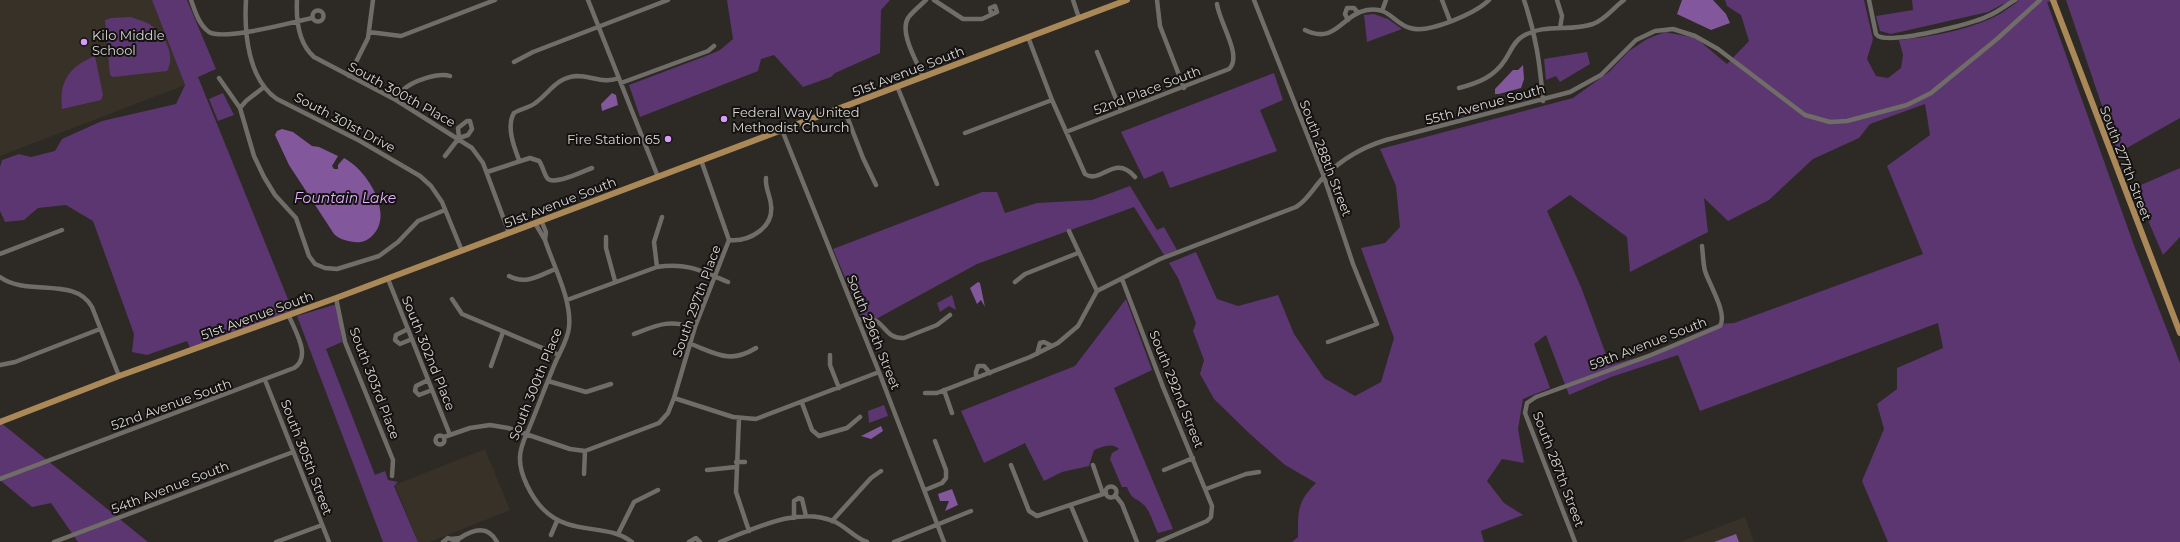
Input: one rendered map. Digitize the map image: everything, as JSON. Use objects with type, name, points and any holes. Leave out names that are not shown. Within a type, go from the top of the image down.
[{"type":"main road","name":"51st Avenue South","points":[[0,422],[118,376],[289,316],[388,279],[1127,0]]},
{"type":"main road","name":"South 277th Street","points":[[2053,0],[2180,333]]},
{"type":"street","points":[[191,0],[202,24],[210,33],[222,35],[247,32],[312,18]]},
{"type":"street","name":"South 301st Drive","points":[[246,0],[247,32],[255,70],[264,87],[278,99],[360,141],[420,176],[436,192],[462,251]]},
{"type":"street","name":"South 300th Place","points":[[297,0],[298,21],[303,42],[309,53],[322,62],[396,100],[459,138],[477,154],[487,172],[509,233]]},
{"type":"street","points":[[349,76],[366,44],[373,0]]},
{"type":"street","points":[[369,32],[401,36],[495,0]]},
{"type":"street","points":[[588,0],[658,177]]},
{"type":"street","points":[[514,62],[533,52],[668,0]]},
{"type":"street","points":[[923,77],[906,36],[906,23],[910,16],[926,0]]},
{"type":"street","points":[[934,0],[963,19],[980,19],[991,13]]},
{"type":"street","points":[[1073,0],[1079,18]]},
{"type":"street","points":[[1157,0],[1160,26],[1184,88]]},
{"type":"street","name":"South 288th Street","points":[[1254,0],[1324,177],[1353,264],[1377,324],[1328,342]]},
{"type":"street","points":[[1382,11],[1386,0]]},
{"type":"street","points":[[1442,0],[1450,21]]},
{"type":"street","points":[[1305,30],[1313,34],[1325,34],[1338,28],[1358,13],[1366,10],[1382,11],[1412,29],[1428,28],[1474,11],[1489,0]]},
{"type":"street","points":[[1524,0],[1534,31],[1540,59],[1543,101]]},
{"type":"street","points":[[1557,0],[1562,16],[1560,28]]},
{"type":"street","points":[[1869,0],[1876,34],[1881,38],[1886,38],[1922,34],[1963,24],[1988,16],[2015,0]]},
{"type":"street","name":"55th Avenue South","points":[[1096,291],[1122,279],[1160,258],[1296,207],[1308,198],[1324,177],[1351,156],[1375,144],[1543,101],[1570,92],[1593,80],[1628,45],[1640,37],[1655,31],[1673,29],[1695,36],[1718,49],[1805,115],[1830,122],[1847,121],[1907,106],[1931,93],[1997,39],[2040,0]]},
{"type":"street","points":[[1459,88],[1480,82],[1492,74],[1506,60],[1518,39],[1534,31],[1590,25],[1598,22],[1622,1]]},
{"type":"street","name":"52nd Place South","points":[[1066,132],[1225,71],[1233,64],[1233,51],[1217,4]]},
{"type":"street","points":[[1348,20],[1345,14],[1347,8],[1354,8],[1358,13]]},
{"type":"street","points":[[1028,37],[1052,100],[1087,176],[1119,167],[1127,169],[1135,177]]},
{"type":"street","points":[[519,160],[512,136],[511,121],[514,113],[536,103],[552,87],[563,79],[580,76],[607,82],[620,81],[708,51],[714,46]]},
{"type":"street","points":[[1097,52],[1121,111]]},
{"type":"street","points":[[396,100],[401,91],[410,85],[438,74],[450,76]]},
{"type":"street","points":[[219,78],[240,108],[254,156],[264,177],[275,196],[294,215],[299,225],[310,259],[318,266],[334,269],[382,254],[398,242],[416,222],[445,210]]},
{"type":"street","points":[[897,86],[937,184]]},
{"type":"street","points":[[240,108],[264,87]]},
{"type":"street","points":[[966,133],[1052,100]]},
{"type":"street","points":[[843,106],[863,158],[876,185]]},
{"type":"street","name":"South 296th Street","points":[[782,130],[879,372],[944,542]]},
{"type":"street","points":[[446,156],[459,138]]},
{"type":"street","points":[[487,172],[519,160],[533,158],[540,163],[547,178],[553,181],[561,180],[592,168]]},
{"type":"street","name":"South 297th Place","points":[[585,451],[659,423],[668,414],[691,344],[695,327],[716,277],[729,240],[701,160]]},
{"type":"street","points":[[729,240],[740,240],[752,237],[767,222],[772,205],[765,188],[766,178]]},
{"type":"street","points":[[657,267],[654,242],[662,217]]},
{"type":"street","name":"South 300th Place","points":[[538,222],[546,232],[544,240],[567,300],[570,327],[520,451],[522,469],[536,501],[543,510],[557,521],[577,528],[618,534],[632,542]]},
{"type":"street","points":[[0,254],[62,230]]},
{"type":"street","points":[[925,393],[932,394],[944,390],[1037,354],[1067,337],[1078,326],[1096,291],[1069,231]]},
{"type":"street","points":[[606,237],[606,248],[615,281]]},
{"type":"street","name":"59th Avenue South","points":[[1527,403],[1536,397],[1651,356],[1720,326],[1722,318],[1721,311],[1705,269],[1702,246]]},
{"type":"street","points":[[1015,282],[1025,274],[1078,253]]},
{"type":"street","points":[[567,300],[615,281],[657,267],[673,264],[696,268],[728,282]]},
{"type":"street","points":[[509,276],[516,280],[525,281],[555,270]]},
{"type":"street","points":[[0,277],[22,287],[79,293],[90,304],[118,376]]},
{"type":"street","name":"South 302nd Place","points":[[388,279],[450,434]]},
{"type":"street","name":"South 292nd Street","points":[[1122,279],[1163,387],[1194,458],[1212,506],[1211,518],[1207,521],[1158,542]]},
{"type":"street","name":"South 303rd Place","points":[[336,298],[346,342],[393,460],[392,476]]},
{"type":"street","points":[[452,299],[462,314],[559,355]]},
{"type":"street","points":[[858,320],[870,317],[875,318],[889,334],[899,338],[904,338],[937,325],[950,315]]},
{"type":"street","name":"52nd Avenue South","points":[[0,479],[266,380],[294,368],[302,361],[302,352],[289,316]]},
{"type":"street","points":[[634,334],[660,324],[670,323],[695,327]]},
{"type":"street","points":[[0,365],[15,362],[100,329]]},
{"type":"street","points":[[408,329],[396,335],[395,340],[400,344],[412,339]]},
{"type":"street","points":[[491,366],[503,332]]},
{"type":"street","points":[[1037,354],[1040,343],[1044,342],[1052,346]]},
{"type":"street","points":[[691,344],[731,358],[745,355],[756,348]]},
{"type":"street","points":[[830,355],[830,365],[838,388]]},
{"type":"street","points":[[976,378],[978,366],[984,366],[990,373]]},
{"type":"street","points":[[674,398],[739,418],[756,419],[802,403],[879,372]]},
{"type":"street","name":"South 305th Street","points":[[266,380],[329,542]]},
{"type":"street","points":[[428,380],[416,386],[415,391],[419,394],[432,390]]},
{"type":"street","points":[[548,381],[586,392],[611,384]]},
{"type":"street","points":[[944,390],[952,413]]},
{"type":"street","points":[[802,403],[812,430],[819,436],[847,428],[860,417]]},
{"type":"street","name":"South 287th Street","points":[[1527,403],[1525,413],[1575,542]]},
{"type":"street","points":[[739,418],[736,464],[736,495],[749,531]]},
{"type":"street","points":[[444,437],[470,428],[490,425],[570,449],[585,451],[584,474]]},
{"type":"street","points":[[925,490],[942,483],[946,478],[946,470],[935,441]]},
{"type":"street","name":"54th Avenue South","points":[[54,542],[293,452]]},
{"type":"street","points":[[1164,470],[1194,458]]},
{"type":"street","points":[[707,470],[746,462]]},
{"type":"street","points":[[1011,465],[1029,511],[1034,515],[1046,514],[1071,506],[1104,493],[1107,488],[1112,486],[1116,490],[1115,495],[1122,504],[1137,542]]},
{"type":"street","points":[[1093,465],[1104,493],[1109,497],[1115,495]]},
{"type":"street","points":[[832,521],[871,478],[881,471]]},
{"type":"street","points":[[1206,489],[1246,474],[1259,472]]},
{"type":"street","points":[[618,534],[634,502],[658,490]]},
{"type":"street","points":[[794,518],[794,501],[799,498],[802,499],[804,503],[806,516]]},
{"type":"street","points":[[1071,506],[1086,542]]},
{"type":"street","points":[[894,542],[970,511]]},
{"type":"street","points":[[720,542],[749,531],[806,516],[832,521],[854,536],[867,542]]},
{"type":"street","points":[[551,535],[557,521]]},
{"type":"street","points":[[276,542],[322,525]]},
{"type":"street","points":[[443,542],[446,539],[454,541],[475,530],[482,530],[490,533],[497,542]]},
{"type":"street","points":[[689,542],[696,538],[700,542]]},
{"type":"shaded area","name":"Kilo Middle School","points":[[0,0],[152,0],[185,85],[0,156]]},
{"type":"shaded area","points":[[152,0],[187,0],[216,69],[198,77],[294,314],[191,350],[187,341],[147,355],[132,352],[134,334],[93,221],[66,205],[38,208],[24,220],[5,222],[0,211],[0,167],[2,160],[19,154],[31,157],[55,151],[62,139],[102,121],[176,104],[185,85]]},
{"type":"shaded area","points":[[727,0],[890,0],[881,10],[880,53],[835,73],[831,77],[803,87],[774,55],[761,59],[758,71],[640,117],[629,85],[711,54],[720,50],[733,39]]},
{"type":"shaded area","points":[[1725,0],[1864,0],[1873,39],[1867,59],[1876,76],[1888,78],[1901,68],[1903,55],[1899,40],[1934,35],[1968,27],[1994,17],[2019,1],[2003,4],[1988,12],[1891,34],[1880,31],[1876,16],[1913,10],[1912,0],[2060,0],[2047,2],[2135,248],[2180,363],[2180,542],[1888,542],[1862,481],[1884,429],[1877,404],[1897,389],[1897,368],[1943,348],[1938,323],[1700,411],[1678,355],[1611,377],[1569,395],[1546,335],[1534,344],[1550,388],[1523,399],[1518,429],[1524,463],[1502,459],[1487,481],[1504,503],[1523,515],[1481,531],[1484,542],[1292,542],[1298,537],[1298,520],[1302,502],[1316,483],[1285,465],[1214,399],[1200,374],[1204,360],[1193,331],[1196,323],[1178,278],[1169,263],[1196,252],[1217,299],[1238,306],[1278,295],[1294,334],[1324,378],[1355,396],[1381,382],[1394,338],[1361,248],[1385,243],[1400,227],[1396,186],[1380,149],[1573,98],[1609,72],[1629,51],[1647,39],[1665,32],[1696,38],[1727,64],[1749,41],[1741,15],[1727,6]],"holes":[[[1925,104],[1930,135],[1887,166],[1923,254],[1734,323],[1718,324],[1647,355],[1610,365],[1581,287],[1547,211],[1570,195],[1627,237],[1630,272],[1708,232],[1704,198],[1728,221],[1769,200],[1813,159],[1859,138],[1870,124]]]},
{"type":"shaded area","points":[[2066,0],[2180,0],[2180,118],[2118,153]]},
{"type":"shaded area","points":[[1374,14],[1388,19],[1402,29],[1367,42],[1364,15]]},
{"type":"shaded area","points":[[131,17],[150,24],[165,40],[170,53],[167,71],[113,77],[110,75],[105,20],[111,18]]},
{"type":"shaded area","points":[[1587,52],[1590,64],[1560,82],[1556,76],[1546,80],[1544,59]]},
{"type":"shaded area","points":[[95,56],[103,95],[101,100],[62,109],[62,90],[68,76],[78,65]]},
{"type":"shaded area","points":[[1274,73],[1283,100],[1260,110],[1277,151],[1170,188],[1163,171],[1144,179],[1121,132]]},
{"type":"shaded area","points":[[223,93],[234,115],[218,121],[209,99]]},
{"type":"shaded area","points":[[2180,168],[2180,237],[2163,255],[2134,188]]},
{"type":"shaded area","points":[[1130,186],[1157,230],[1164,227],[1177,250],[1164,255],[1134,207],[977,264],[865,325],[833,249],[982,192],[997,192],[1005,213],[1037,203],[1092,200]]},
{"type":"shaded area","points":[[952,295],[956,310],[949,306],[940,312],[937,303]]},
{"type":"shaded area","points":[[1126,299],[1152,370],[1114,388],[1173,529],[1158,533],[1146,508],[1132,497],[1127,487],[1122,487],[1110,459],[1112,453],[1119,449],[1116,447],[1110,445],[1094,450],[1089,466],[1062,472],[1044,481],[1025,443],[984,463],[961,411],[1075,366]]},
{"type":"shaded area","points":[[337,304],[342,342],[326,349],[375,475],[385,471],[388,480],[398,482],[394,486],[418,542],[383,542],[297,316]]},
{"type":"shaded area","points":[[884,405],[888,416],[869,423],[868,411]]},
{"type":"shaded area","points":[[0,422],[148,542],[78,542],[51,503],[32,507],[0,480]]},
{"type":"shaded area","points":[[485,449],[510,510],[430,542],[418,542],[395,485]]},
{"type":"shaded area","points":[[1745,517],[1754,542],[1680,542]]},
{"type":"water","points":[[1682,0],[1713,0],[1726,14],[1730,23],[1711,30],[1677,14]]},
{"type":"water","points":[[1523,65],[1524,79],[1521,88],[1495,94],[1495,89],[1513,70],[1518,70]]},
{"type":"water","points":[[612,93],[616,95],[618,105],[602,111],[601,104]]},
{"type":"water","name":"Fountain Lake","points":[[282,129],[293,132],[312,146],[319,147],[338,156],[332,166],[334,169],[338,169],[338,165],[344,158],[361,172],[375,193],[381,215],[379,226],[371,237],[362,242],[354,242],[343,240],[334,234],[289,165],[275,135],[277,131]]},
{"type":"water","points":[[978,282],[980,283],[985,307],[981,300],[977,304],[970,288]]},
{"type":"water","points":[[881,426],[883,431],[871,439],[861,436]]},
{"type":"water","points":[[952,489],[958,505],[945,511],[949,501],[940,501],[938,494]]},
{"type":"water","points":[[1736,534],[1739,542],[1714,542]]},
{"type":"place","name":"Kilo Middle School","points":[[84,42]]},
{"type":"place","name":"Federal Way United Methodist Church","points":[[724,119]]},
{"type":"place","name":"Fire Station 65","points":[[668,139]]}]
